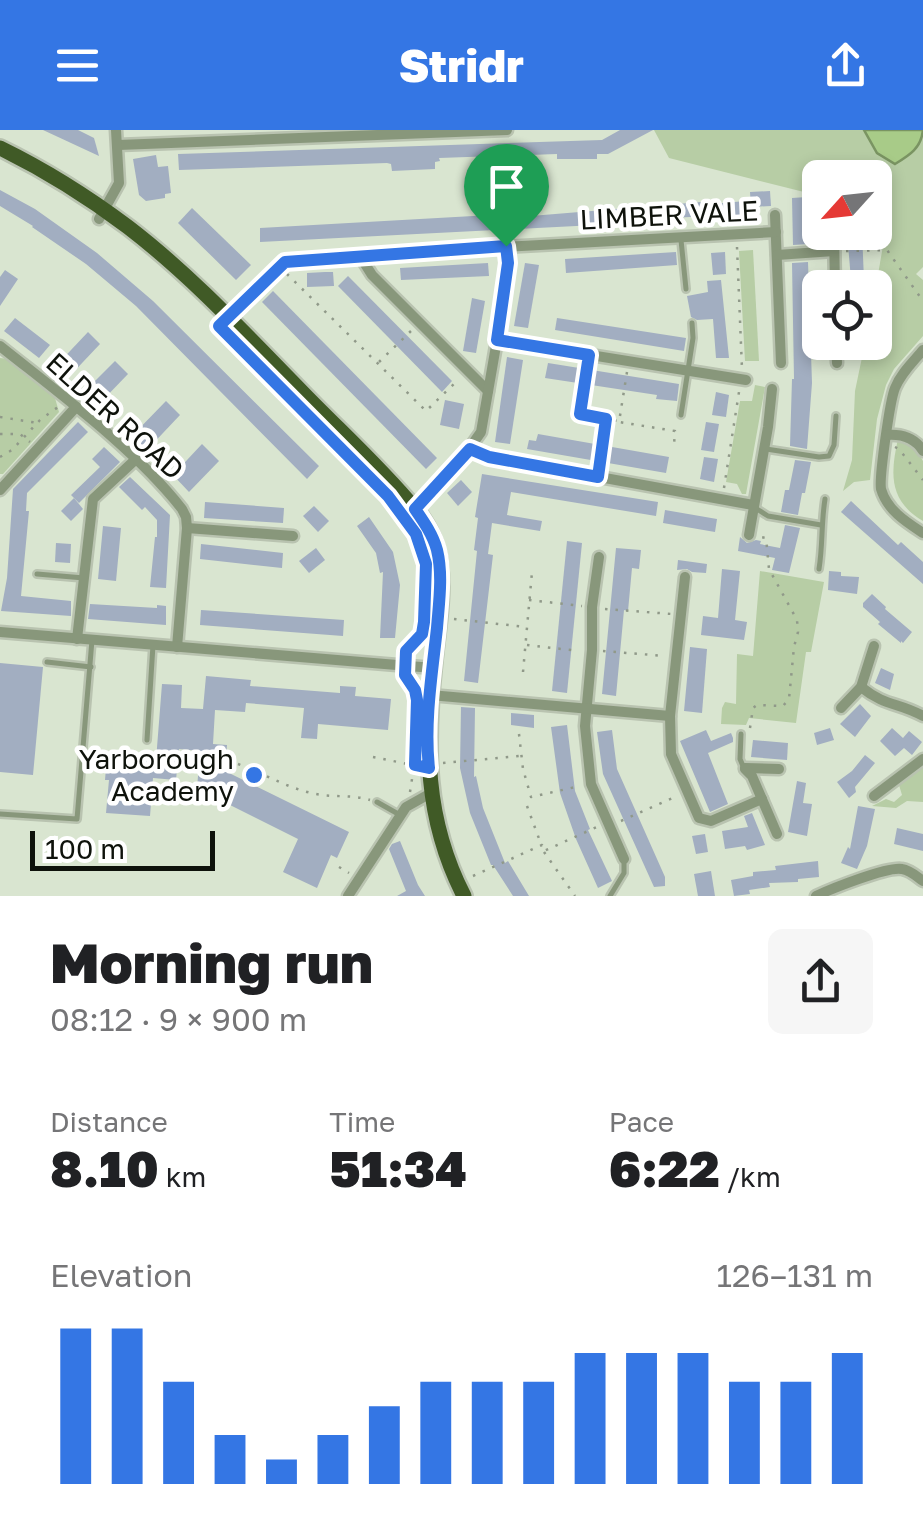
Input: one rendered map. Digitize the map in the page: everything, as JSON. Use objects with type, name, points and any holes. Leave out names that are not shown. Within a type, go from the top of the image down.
[{"type":"main road","points":[[0,148],[51,176],[166,258],[223,322],[427,527],[436,547],[440,584],[433,668],[424,698],[422,764],[461,890]]},
{"type":"street","points":[[102,214],[118,183],[116,130]]},
{"type":"street","points":[[118,145],[233,135],[507,130]]},
{"type":"street","points":[[775,214],[781,363]]},
{"type":"street","name":"LIMBER VALE","points":[[279,266],[292,261],[506,246],[776,232]]},
{"type":"street","points":[[410,514],[470,449],[480,432],[508,263],[506,246]]},
{"type":"street","points":[[778,255],[834,251],[835,270]]},
{"type":"street","points":[[360,256],[372,275],[488,391]]},
{"type":"street","points":[[223,322],[279,266]]},
{"type":"street","points":[[497,340],[746,380]]},
{"type":"street","name":"ELDER ROAD","points":[[0,346],[135,460],[175,500],[186,517],[187,528]]},
{"type":"street","points":[[923,350],[896,386],[881,470],[881,488],[890,506],[923,534]]},
{"type":"street","points":[[749,535],[772,390]]},
{"type":"street","points":[[0,490],[76,407]]},
{"type":"street","points":[[887,440],[899,434],[919,444],[923,451]]},
{"type":"street","points":[[470,449],[489,457],[753,505]]},
{"type":"street","points":[[77,638],[93,499],[135,460]]},
{"type":"street","points":[[177,647],[187,528],[293,536]]},
{"type":"street","points":[[600,557],[592,607],[584,726],[591,784],[624,859]]},
{"type":"street","points":[[686,577],[670,716],[671,754],[699,818],[712,820],[762,799]]},
{"type":"street","points":[[0,632],[433,668]]},
{"type":"street","points":[[841,708],[861,686],[874,646]]},
{"type":"street","points":[[861,686],[875,698],[923,716]]},
{"type":"street","points":[[424,698],[670,716]]},
{"type":"street","points":[[874,796],[923,759]]},
{"type":"street","points":[[745,769],[779,769]]},
{"type":"street","points":[[745,769],[752,776],[777,834]]},
{"type":"street","points":[[348,896],[400,816],[411,803],[431,793]]},
{"type":"street","points":[[816,896],[898,868],[923,881]]},
{"type":"lane","points":[[681,237],[686,289]]},
{"type":"lane","points":[[680,416],[692,323]]},
{"type":"lane","points":[[763,448],[829,456],[834,445],[836,416]]},
{"type":"lane","points":[[819,569],[825,499]]},
{"type":"lane","points":[[753,505],[768,516],[821,525]]},
{"type":"lane","points":[[37,574],[85,578]]},
{"type":"lane","points":[[0,814],[75,820],[78,817],[92,640]]},
{"type":"lane","points":[[146,740],[154,645]]},
{"type":"lane","points":[[47,662],[91,667]]},
{"type":"lane","points":[[740,734],[740,759],[745,769]]},
{"type":"lane","points":[[377,802],[400,816]]},
{"type":"lane","points":[[610,896],[624,872],[624,859]]},
{"type":"path","points":[[834,251],[887,250],[923,302]]},
{"type":"path","points":[[279,266],[426,411],[467,371]]},
{"type":"path","points":[[378,363],[419,323]]},
{"type":"path","points":[[589,355],[580,414],[675,430],[676,446]]},
{"type":"path","points":[[619,422],[629,361]]},
{"type":"path","points":[[0,457],[56,410],[64,398]]},
{"type":"path","points":[[0,417],[38,423]]},
{"type":"path","points":[[598,477],[606,419]]},
{"type":"path","points":[[0,434],[24,436],[37,450]]},
{"type":"path","points":[[887,440],[923,480]]},
{"type":"path","points":[[740,734],[750,730],[752,708],[783,706],[789,699],[798,632],[796,620],[769,569],[766,538],[749,535]]},
{"type":"path","points":[[523,672],[532,572]]},
{"type":"path","points":[[425,605],[426,589]]},
{"type":"path","points":[[529,600],[681,615]]},
{"type":"path","points":[[438,618],[527,627]]},
{"type":"path","points":[[422,634],[406,651],[405,675],[424,698]]},
{"type":"path","points":[[526,645],[676,657]]},
{"type":"path","points":[[519,734],[531,797],[591,784]]},
{"type":"path","points":[[415,750],[422,764]]},
{"type":"path","points":[[373,756],[422,764],[522,756]]},
{"type":"path","points":[[238,764],[302,790],[377,802]]},
{"type":"path","points":[[411,803],[410,789],[422,764]]},
{"type":"path","points":[[544,851],[687,792]]},
{"type":"path","points":[[527,806],[544,851],[575,896]]},
{"type":"path","points":[[461,890],[542,845]]},
{"type":"shaded area","points":[[654,130],[923,130],[923,267],[916,274],[923,280],[923,336],[894,369],[886,385],[877,419],[870,480],[854,482],[843,491],[852,460],[855,391],[861,360],[892,360],[892,270],[879,270],[882,250],[892,250],[892,160],[802,160],[802,191],[669,158]]},
{"type":"shaded area","points":[[864,130],[923,130],[914,150],[895,164],[877,153]]},
{"type":"shaded area","points":[[753,250],[759,361],[745,361],[739,251]]},
{"type":"shaded area","points":[[0,358],[8,359],[55,398],[59,412],[3,474],[0,474]]},
{"type":"shaded area","points":[[755,385],[765,387],[746,494],[742,494],[737,484],[726,482],[740,401],[752,401]]},
{"type":"shaded area","points":[[898,439],[916,449],[923,461],[923,521],[904,505],[895,486]]},
{"type":"shaded area","points":[[760,571],[824,582],[811,652],[806,652],[796,723],[749,718],[746,725],[721,724],[725,702],[736,704],[737,654],[753,656]]},
{"type":"shaded area","points":[[923,766],[923,802],[907,801],[896,808],[872,806],[886,799],[894,802],[902,795],[899,785]]},
{"type":"building","points":[[43,130],[78,130],[94,138],[99,156]]},
{"type":"building","points":[[620,130],[653,130],[608,154],[597,154],[597,159],[557,159],[557,154],[439,158],[435,169],[392,171],[387,163],[179,170],[178,154],[602,140]]},
{"type":"building","points":[[156,155],[158,167],[168,166],[171,193],[146,201],[139,195],[133,159]]},
{"type":"building","points":[[0,190],[35,209],[97,253],[153,301],[319,466],[307,479],[136,306],[86,264],[0,206]]},
{"type":"building","points":[[770,191],[771,206],[751,207],[750,192]]},
{"type":"building","points":[[802,197],[802,244],[793,245],[792,198]]},
{"type":"building","points":[[745,201],[746,216],[260,242],[260,228],[531,216]]},
{"type":"building","points":[[192,208],[251,265],[236,280],[178,223]]},
{"type":"building","points":[[848,250],[863,250],[864,270],[850,270]]},
{"type":"building","points":[[676,252],[677,265],[566,273],[565,259]]},
{"type":"building","points":[[725,252],[726,274],[713,275],[711,253]]},
{"type":"building","points":[[808,262],[808,270],[802,270],[802,360],[811,360],[812,383],[807,449],[790,446],[794,379],[792,263]]},
{"type":"building","points":[[488,263],[489,276],[401,280],[400,268]]},
{"type":"building","points":[[525,263],[539,265],[528,328],[514,326]]},
{"type":"building","points":[[5,270],[18,279],[0,306],[0,277]]},
{"type":"building","points":[[333,272],[334,286],[307,287],[307,273]]},
{"type":"building","points":[[348,276],[452,381],[442,392],[338,286]]},
{"type":"building","points":[[721,280],[729,358],[716,358],[713,319],[691,317],[687,296],[708,292],[707,281]]},
{"type":"building","points":[[273,291],[437,458],[426,469],[262,302]]},
{"type":"building","points":[[472,298],[485,301],[476,353],[463,351]]},
{"type":"building","points":[[15,318],[50,345],[39,358],[4,331]]},
{"type":"building","points":[[557,318],[686,338],[684,351],[555,330]]},
{"type":"building","points":[[88,332],[100,344],[66,380],[54,368]]},
{"type":"building","points":[[507,357],[523,360],[510,444],[495,442]]},
{"type":"building","points":[[115,361],[128,374],[100,403],[86,390]]},
{"type":"building","points":[[548,363],[679,384],[677,401],[545,378]]},
{"type":"building","points":[[716,392],[729,395],[726,417],[712,415]]},
{"type":"building","points":[[445,400],[464,404],[459,429],[440,425]]},
{"type":"building","points":[[166,401],[180,415],[146,451],[131,437]]},
{"type":"building","points":[[78,422],[88,432],[27,493],[29,511],[21,596],[71,601],[71,616],[1,611],[13,489]]},
{"type":"building","points":[[706,422],[719,424],[714,452],[701,450]]},
{"type":"building","points":[[538,434],[669,457],[666,473],[527,449],[529,440],[536,441]]},
{"type":"building","points":[[202,444],[219,461],[189,492],[173,475]]},
{"type":"building","points":[[104,447],[120,462],[79,503],[71,495],[100,467],[92,459]]},
{"type":"building","points":[[704,457],[718,459],[714,482],[700,479]]},
{"type":"building","points":[[795,460],[811,462],[798,515],[781,512]]},
{"type":"building","points":[[482,474],[658,502],[656,516],[511,492],[507,515],[542,521],[540,531],[492,523],[488,554],[493,555],[478,683],[464,681],[477,551],[475,517]]},
{"type":"building","points":[[130,477],[170,515],[166,588],[150,587],[157,520],[119,487]]},
{"type":"building","points":[[461,480],[472,492],[458,506],[447,493]]},
{"type":"building","points":[[74,498],[83,509],[71,521],[61,511]]},
{"type":"building","points":[[851,501],[898,545],[901,542],[923,562],[923,584],[841,512]]},
{"type":"building","points":[[205,502],[284,508],[283,523],[204,518]]},
{"type":"building","points":[[314,506],[329,521],[318,532],[303,516]]},
{"type":"building","points":[[665,510],[717,519],[715,532],[663,523]]},
{"type":"building","points":[[369,517],[393,552],[400,585],[395,638],[380,638],[383,572],[380,573],[376,553],[357,526]]},
{"type":"building","points":[[785,525],[800,528],[789,573],[772,570],[775,558],[738,551],[740,537],[747,543],[756,540],[780,548]]},
{"type":"building","points":[[103,526],[121,528],[116,581],[98,579]]},
{"type":"building","points":[[567,541],[582,543],[567,693],[552,691]]},
{"type":"building","points":[[56,543],[71,544],[70,563],[55,562]]},
{"type":"building","points":[[201,544],[283,553],[282,568],[200,559]]},
{"type":"building","points":[[316,548],[325,560],[309,573],[299,561]]},
{"type":"building","points":[[616,548],[641,550],[639,569],[632,568],[628,611],[624,610],[616,696],[602,694]]},
{"type":"building","points":[[678,560],[707,564],[706,573],[677,570]]},
{"type":"building","points":[[722,569],[740,571],[735,620],[747,622],[744,640],[701,635],[703,616],[718,618]]},
{"type":"building","points":[[829,571],[859,577],[857,594],[828,590]]},
{"type":"building","points":[[872,594],[912,632],[903,643],[863,607]]},
{"type":"building","points":[[90,604],[166,606],[166,625],[88,619]]},
{"type":"building","points":[[201,610],[344,620],[343,636],[200,625]]},
{"type":"building","points":[[690,647],[707,649],[702,713],[684,711]]},
{"type":"building","points":[[0,663],[43,667],[33,775],[0,772]]},
{"type":"building","points":[[881,668],[894,674],[890,690],[875,683]]},
{"type":"building","points":[[206,676],[251,680],[250,686],[340,693],[340,686],[356,687],[355,696],[391,699],[388,730],[318,724],[317,739],[301,738],[304,708],[246,703],[245,712],[215,710],[213,744],[227,745],[225,771],[349,832],[337,858],[331,855],[317,888],[283,872],[298,839],[226,803],[196,801],[200,751],[179,749],[176,780],[153,778],[150,816],[106,813],[107,756],[156,760],[162,684],[182,685],[181,708],[203,709]]},
{"type":"building","points":[[860,704],[871,716],[855,737],[840,724]]},
{"type":"building","points":[[461,707],[475,708],[474,777],[483,808],[505,863],[508,861],[529,896],[513,896],[491,865],[470,813],[460,768]]},
{"type":"building","points":[[511,713],[534,715],[534,728],[511,725]]},
{"type":"building","points":[[567,725],[575,791],[612,881],[598,888],[560,793],[551,727]]},
{"type":"building","points":[[830,728],[834,740],[817,745],[814,733]]},
{"type":"building","points":[[892,728],[903,738],[909,731],[922,742],[912,755],[904,748],[895,756],[880,741]]},
{"type":"building","points":[[612,730],[617,769],[665,877],[665,886],[654,887],[603,774],[597,732]]},
{"type":"building","points":[[706,730],[711,741],[731,733],[733,738],[733,742],[708,753],[728,804],[710,812],[680,741]]},
{"type":"building","points":[[753,740],[788,743],[787,760],[751,757]]},
{"type":"building","points":[[865,755],[875,763],[849,798],[837,782]]},
{"type":"building","points":[[797,781],[806,783],[803,803],[812,804],[807,836],[788,832]]},
{"type":"building","points":[[858,806],[875,809],[857,869],[841,863],[850,849]]},
{"type":"building","points":[[752,813],[765,845],[747,850],[745,846],[725,849],[722,831],[748,827],[744,816]]},
{"type":"building","points":[[897,828],[923,834],[923,851],[894,844]]},
{"type":"building","points":[[705,834],[708,852],[696,854],[692,836]]},
{"type":"building","points":[[400,841],[425,896],[397,896],[406,891],[389,849]]},
{"type":"building","points":[[818,861],[819,877],[769,883],[770,887],[734,896],[731,880],[753,876],[753,872],[776,870],[775,866]]},
{"type":"building","points":[[711,871],[715,896],[698,896],[694,874]]},
{"type":"place","name":"Yarborough Academy","points":[[254,775]]},
{"type":"route","points":[[506,246],[508,263],[497,340],[589,355],[580,414],[606,419],[598,477],[489,457],[470,449],[415,509],[436,547],[440,566],[428,722],[429,768],[415,765],[417,700],[405,675],[406,651],[422,634],[424,622],[426,564],[416,534],[388,496],[219,326],[285,262],[506,246]]}]
